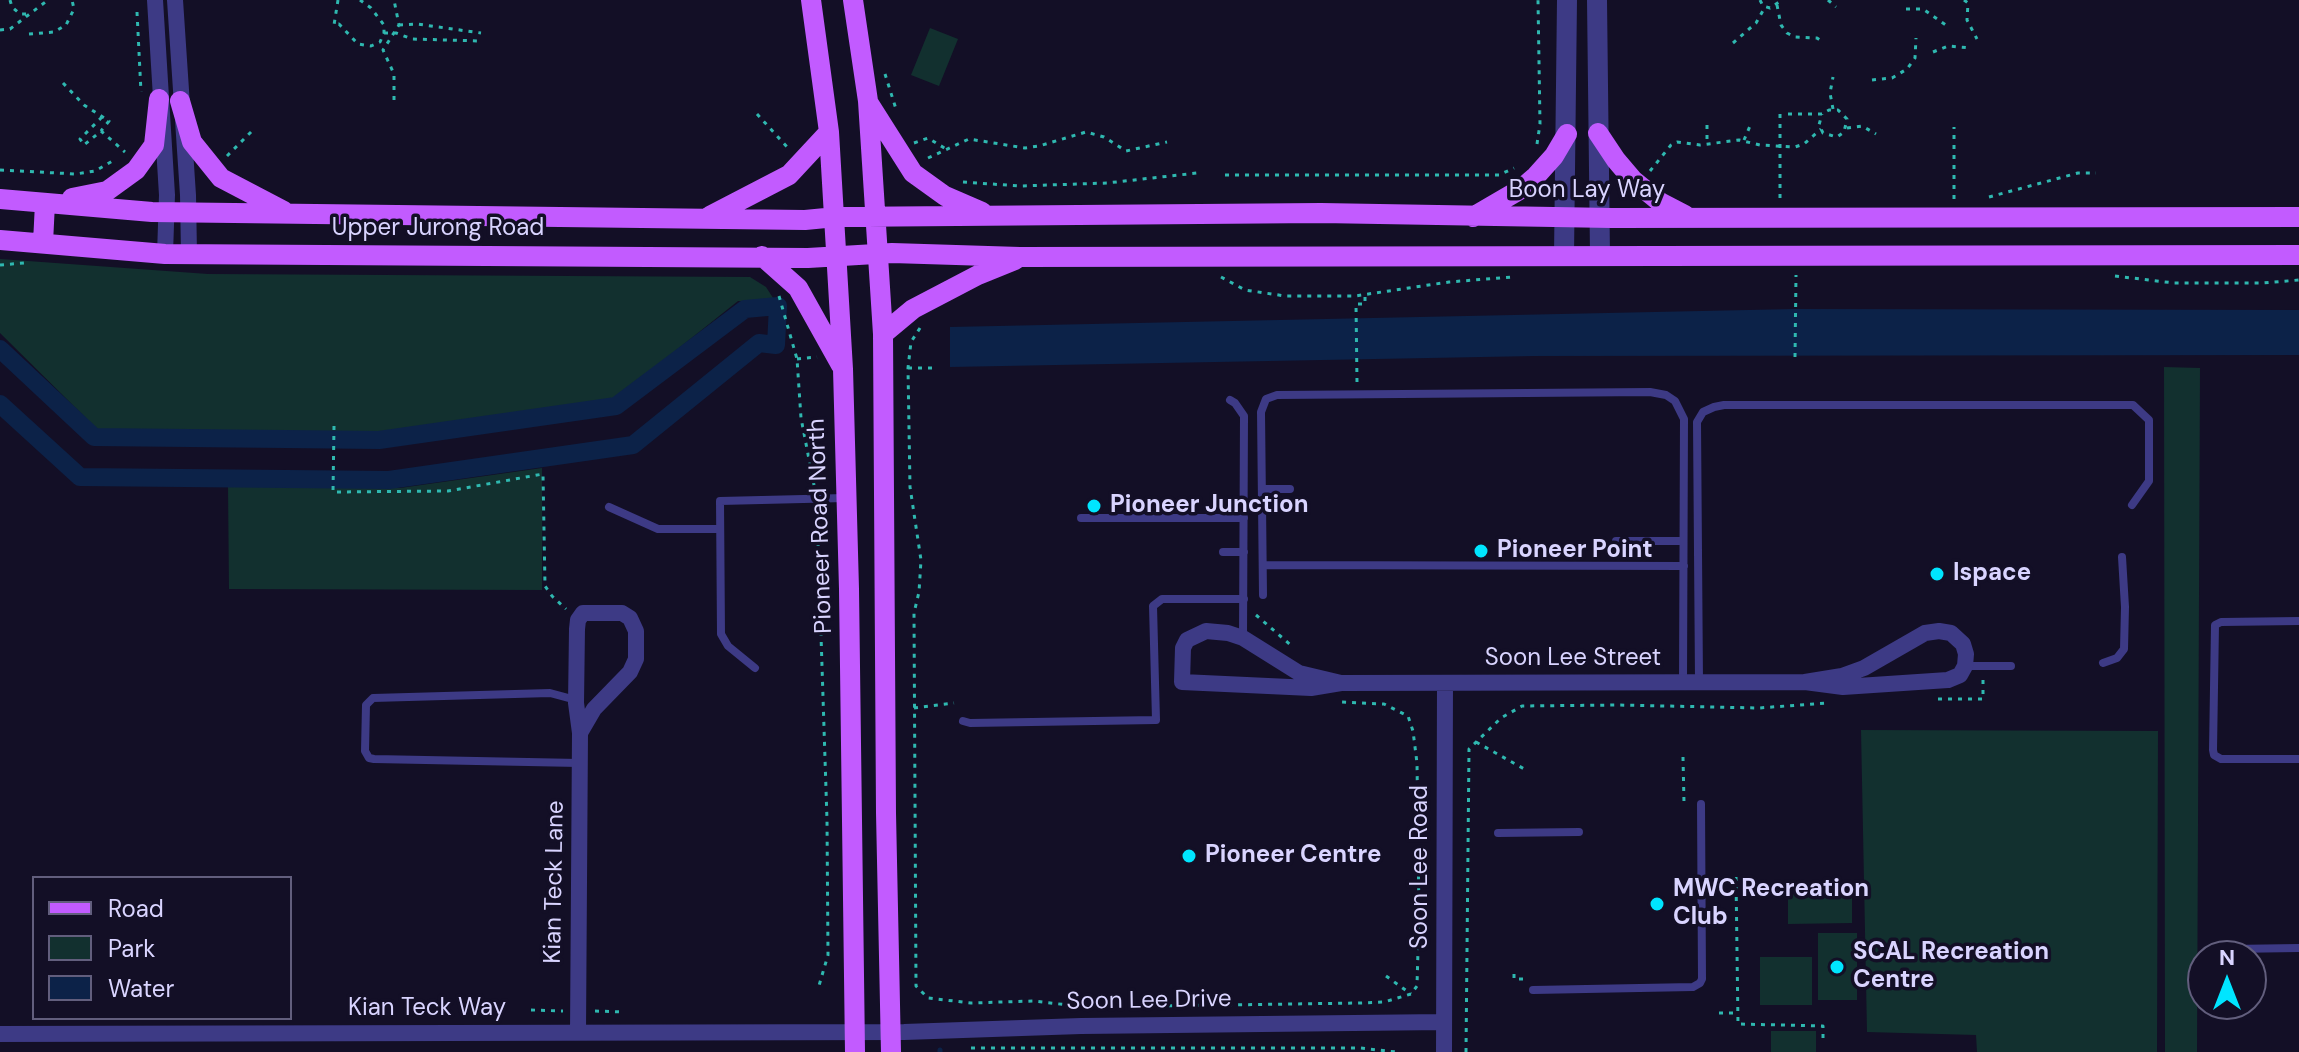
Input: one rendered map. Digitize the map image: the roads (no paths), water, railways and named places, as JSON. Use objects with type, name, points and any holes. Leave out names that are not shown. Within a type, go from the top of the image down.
[{"type":"main road","name":"Pioneer Road North","points":[[811,0],[829,132],[843,369],[855,1052]]},
{"type":"main road","points":[[853,0],[868,101],[883,334],[886,813],[891,1042]]},
{"type":"main road","points":[[160,101],[221,178],[292,215]]},
{"type":"main road","points":[[43,243],[45,203],[107,191],[136,170],[154,145],[160,101]]},
{"type":"main road","points":[[868,101],[906,147],[913,173],[945,196],[990,215]]},
{"type":"main road","points":[[706,218],[789,175],[829,132]]},
{"type":"main road","points":[[1598,133],[1633,180],[1660,202],[1688,217]]},
{"type":"main road","points":[[1473,217],[1521,189],[1536,176],[1554,156],[1567,134]]},
{"type":"main road","name":"Upper Jurong Road","points":[[0,199],[167,211],[292,215],[805,220],[875,217]]},
{"type":"main road","name":"Boon Lay Way","points":[[875,217],[1321,213],[1473,217],[2299,217]]},
{"type":"main road","name":"Upper Jurong Road","points":[[0,240],[165,254],[876,255]]},
{"type":"main road","points":[[876,255],[2299,255]]},
{"type":"main road","points":[[762,256],[798,288],[843,369]]},
{"type":"main road","points":[[883,334],[913,309],[1020,257]]},
{"type":"street","points":[[155,0],[167,211],[165,254]]},
{"type":"street","points":[[175,0],[160,101],[188,211],[189,254]]},
{"type":"street","points":[[1564,256],[1567,0]]},
{"type":"street","points":[[1597,0],[1600,255]]},
{"type":"street","name":"Kian Teck Lane","points":[[578,1032],[578,620],[583,613],[622,613],[630,618],[636,631],[636,659],[630,672],[594,709],[580,733]]},
{"type":"street","name":"Soon Lee Street","points":[[1341,683],[1299,673],[1243,638],[1228,633],[1206,631],[1193,635],[1183,648],[1182,682],[1311,688],[1341,683],[1691,682],[1805,682],[1843,687],[1948,680],[1960,675],[1966,654],[1963,644],[1951,633],[1925,633],[1864,668],[1842,676],[1805,682]]},
{"type":"street","name":"Soon Lee Road","points":[[1444,1052],[1445,683]]},
{"type":"street","name":"Soon Lee Drive","points":[[855,1031],[891,1042],[1444,1022]]},
{"type":"street","name":"Kian Teck Way","points":[[0,1034],[855,1031]]},
{"type":"lane","points":[[1263,595],[1261,412],[1266,399],[1277,395],[1357,394],[1650,392],[1666,395],[1675,401],[1684,419],[1683,541],[1691,682]]},
{"type":"lane","points":[[1230,400],[1244,416],[1243,638]]},
{"type":"lane","points":[[1691,682],[1697,422],[1703,412],[1714,407],[2133,405],[2149,420],[2149,481],[2132,505]]},
{"type":"lane","points":[[1263,489],[1290,489]]},
{"type":"lane","points":[[1672,493],[1684,492]]},
{"type":"lane","points":[[755,668],[728,646],[721,634],[718,504],[723,499],[846,498]]},
{"type":"lane","points":[[609,507],[658,529],[720,529]]},
{"type":"lane","points":[[1081,518],[1244,518]]},
{"type":"lane","points":[[1616,541],[1683,541]]},
{"type":"lane","points":[[1223,552],[1244,552]]},
{"type":"lane","points":[[2103,663],[2117,658],[2124,649],[2122,557]]},
{"type":"lane","points":[[1264,565],[1684,566]]},
{"type":"lane","points":[[963,721],[1156,720],[1153,606],[1162,599],[1244,599]]},
{"type":"lane","points":[[2299,621],[2221,622],[2215,625],[2213,750],[2214,755],[2221,759],[2299,759]]},
{"type":"lane","points":[[1965,666],[2011,666]]},
{"type":"lane","points":[[576,700],[550,693],[373,698],[366,705],[365,751],[369,758],[374,759],[580,763]]},
{"type":"lane","points":[[1533,990],[1693,987],[1700,983],[1701,804]]},
{"type":"lane","points":[[1498,833],[1579,832]]},
{"type":"lane","points":[[2267,948],[2299,948]]},
{"type":"water","points":[[1795,309],[2299,310],[2299,355],[1535,356],[950,367],[950,327]]},
{"type":"waterway","points":[[0,349],[94,437],[379,440],[616,406],[745,309],[778,306],[776,345],[759,343],[633,445],[389,480],[80,477],[0,404]]},
{"type":"place","name":"Pioneer Junction","points":[[1094,506]]},
{"type":"place","name":"Pioneer Point","points":[[1481,551]]},
{"type":"place","name":"Ispace","points":[[1937,574]]},
{"type":"place","name":"Pioneer Centre","points":[[1189,856]]},
{"type":"place","name":"MWC Recreation Club","points":[[1657,904]]},
{"type":"place","name":"SCAL Recreation Centre","points":[[1837,967]]}]
